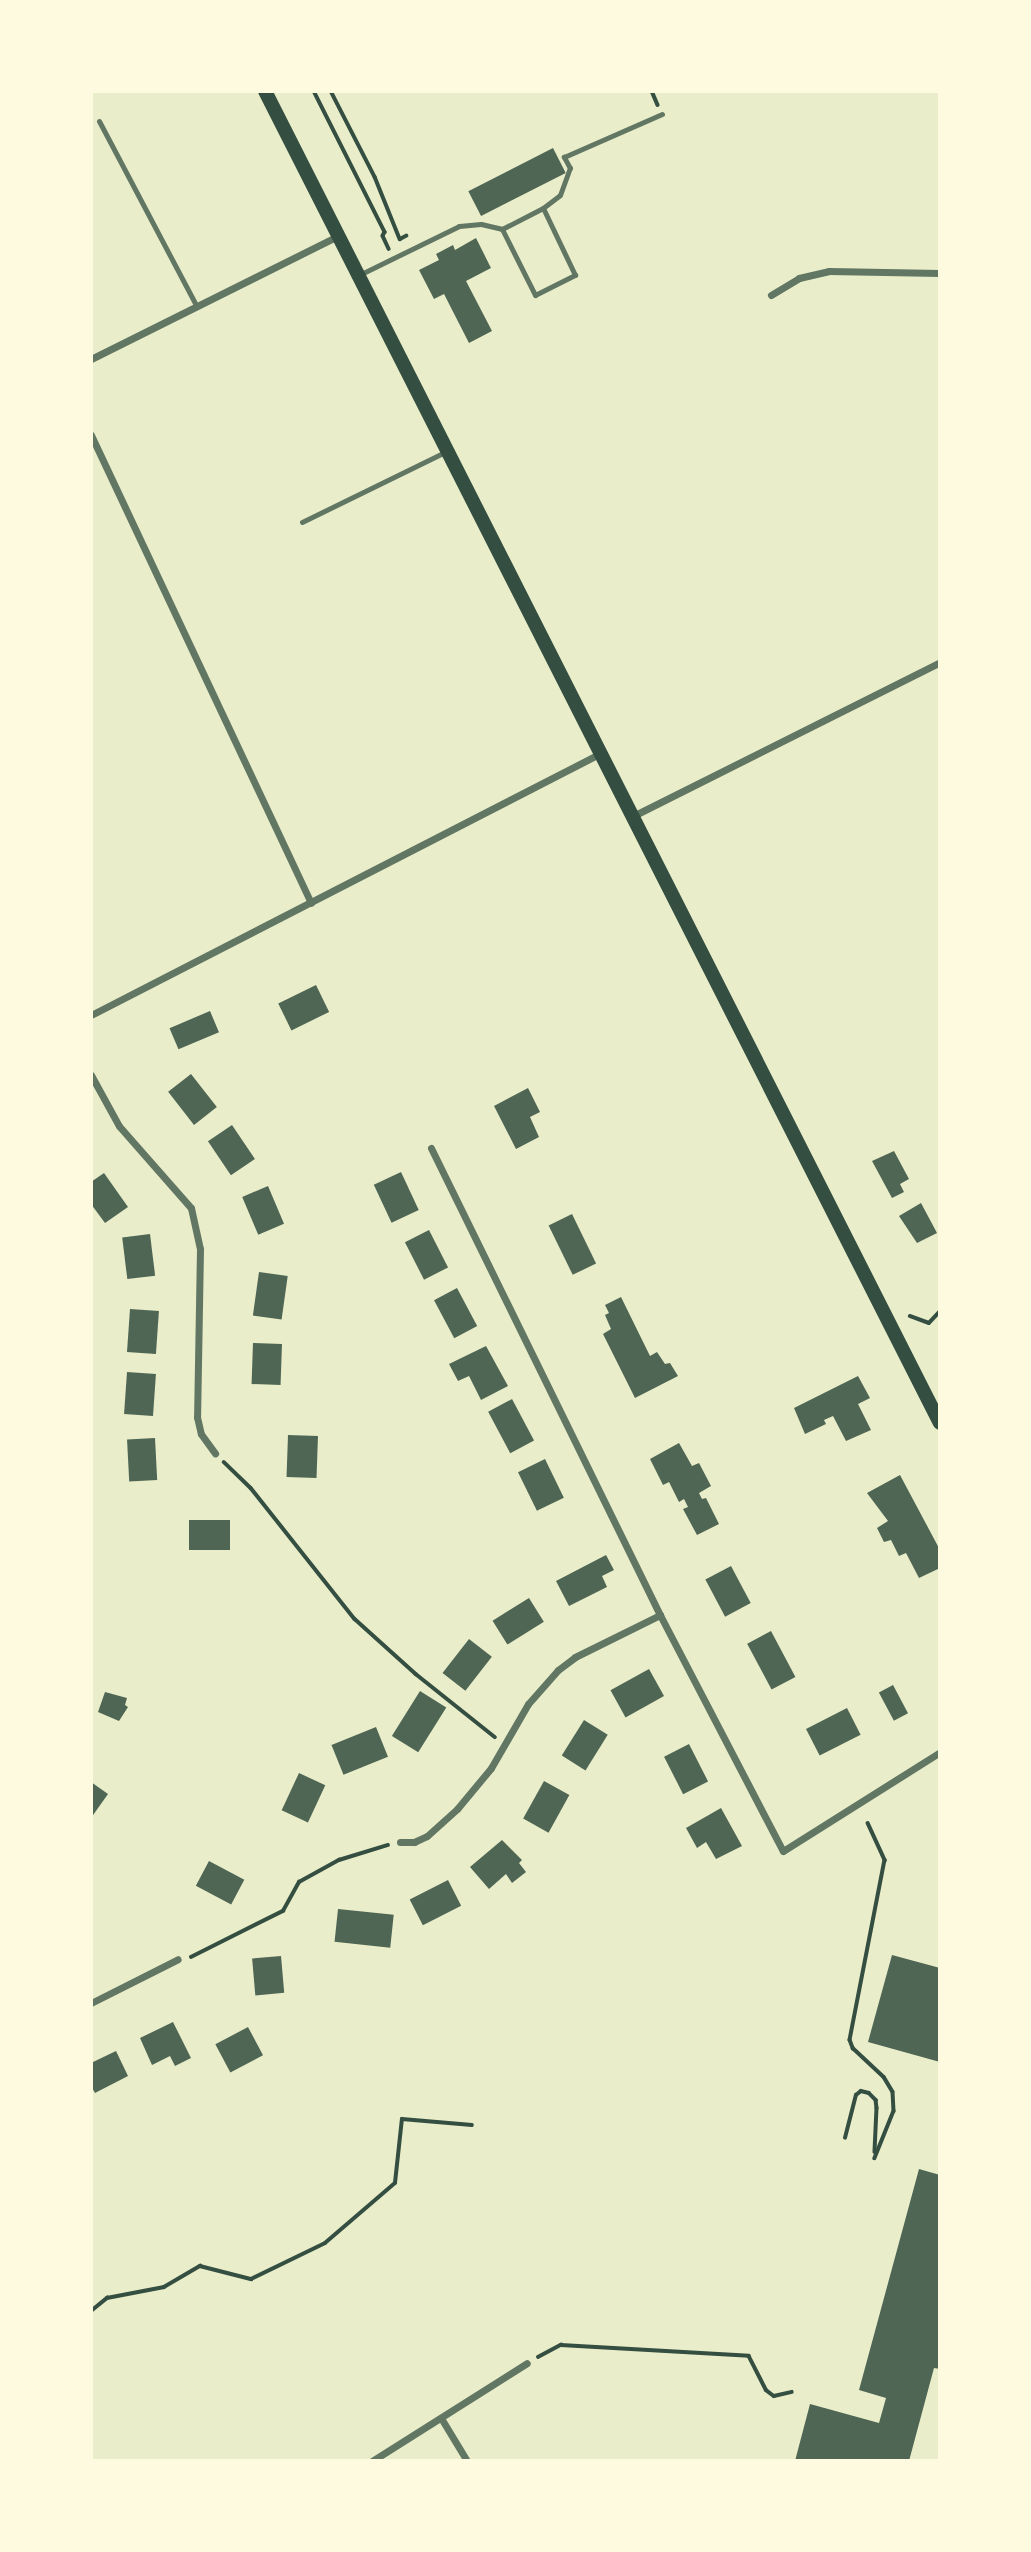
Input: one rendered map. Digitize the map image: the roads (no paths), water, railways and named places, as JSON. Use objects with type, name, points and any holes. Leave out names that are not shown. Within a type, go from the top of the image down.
[{"type":"main road","points":[[264,91],[940,1423]]},
{"type":"street","points":[[91,359],[338,235]]},
{"type":"street","points":[[771,295],[799,278],[829,271],[940,273]]},
{"type":"street","points":[[91,435],[311,902]]},
{"type":"street","points":[[634,816],[940,662]]},
{"type":"street","points":[[91,1015],[601,752]]},
{"type":"street","points":[[91,1075],[118,1126],[191,1208],[200,1250],[197,1417],[201,1434],[215,1453]]},
{"type":"street","points":[[431,1149],[660,1615],[783,1851],[940,1752]]},
{"type":"street","points":[[400,1842],[414,1842],[442,1823],[475,1788],[528,1704],[558,1670],[575,1657],[660,1615]]},
{"type":"street","points":[[91,2003],[178,1959]]},
{"type":"street","points":[[372,2461],[527,2362]]},
{"type":"street","points":[[441,2417],[467,2461]]},
{"type":"lane","points":[[359,275],[459,226],[481,223],[502,229],[543,208],[560,195],[570,167],[564,157],[663,114]]},
{"type":"lane","points":[[99,121],[197,305]]},
{"type":"lane","points":[[502,229],[535,295],[575,275],[543,208]]},
{"type":"lane","points":[[302,522],[447,451]]}]
